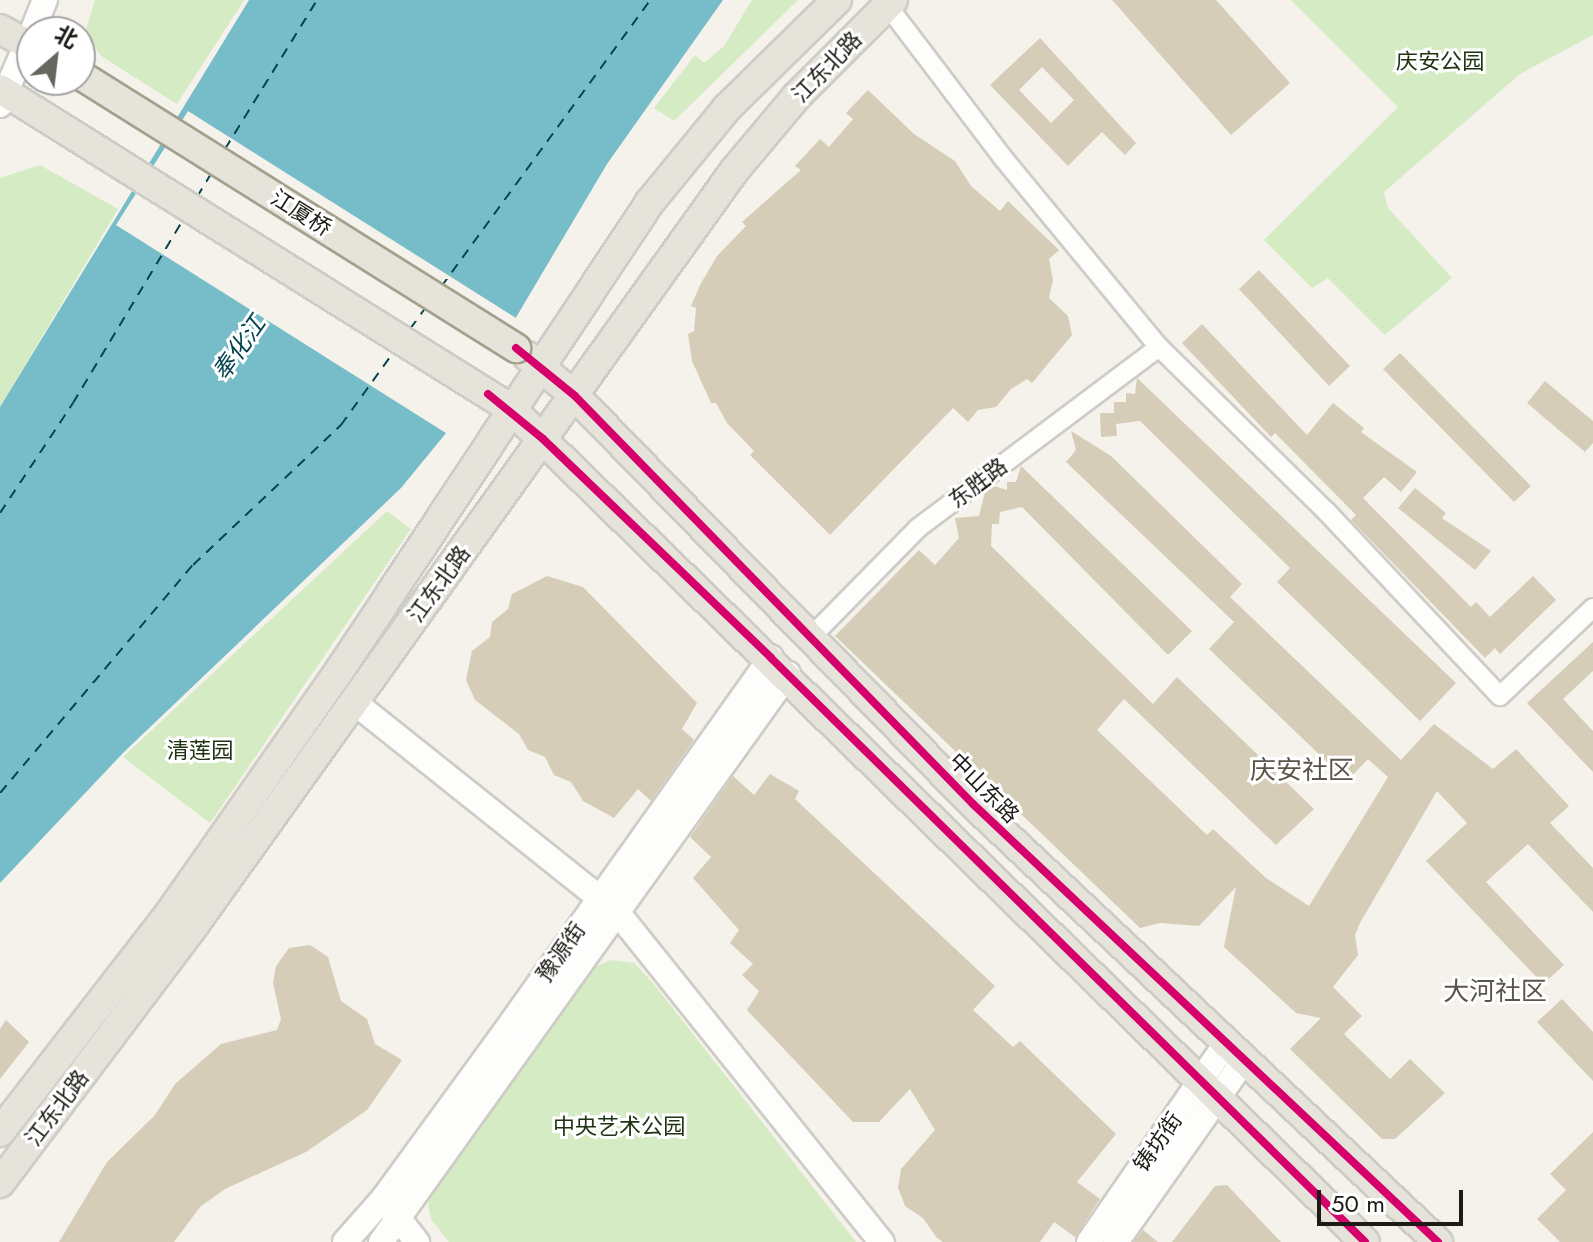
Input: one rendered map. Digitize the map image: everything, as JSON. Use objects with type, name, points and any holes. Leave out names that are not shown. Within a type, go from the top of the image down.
[{"type":"main road","name":"江东北路","points":[[0,1132],[169,914],[338,673],[499,401],[541,365],[683,159],[727,108],[837,0]]},
{"type":"main road","name":"江东北路","points":[[0,1183],[354,702],[734,171],[796,97],[890,2]]},
{"type":"main road","name":"江厦桥","points":[[96,84],[516,348]]},
{"type":"main road","points":[[2,96],[62,124],[499,401],[543,439],[779,666],[1365,1242]]},
{"type":"main road","name":"中山东路","points":[[516,348],[541,365],[575,396],[973,804],[1438,1242]]},
{"type":"street","points":[[890,2],[1003,158],[1159,347],[1326,511],[1500,696],[1593,608]]},
{"type":"street","points":[[2,96],[16,68]]},
{"type":"street","name":"东胜路","points":[[811,637],[918,528],[1159,347]]},
{"type":"street","name":"豫源街","points":[[381,1242],[400,1220],[610,905],[779,666]]},
{"type":"street","points":[[354,702],[610,905],[882,1242]]},
{"type":"street","name":"豫源街","points":[[345,1242],[383,1199],[610,905]]},
{"type":"street","name":"铸坊街","points":[[1116,1242],[1236,1050]]},
{"type":"street","name":"铸坊街","points":[[1089,1242],[1209,1089]]},
{"type":"street","points":[[383,1199],[417,1242]]},
{"type":"green space","points":[[95,0],[244,0],[177,104],[101,56],[96,49],[96,16],[90,16]]},
{"type":"green space","points":[[752,0],[798,0],[674,121],[654,108],[695,55],[704,63],[724,46]]},
{"type":"green space","name":"庆安公园","points":[[1291,0],[1593,0],[1593,35],[1520,74],[1384,192],[1388,208],[1452,278],[1385,335],[1328,278],[1312,288],[1264,240],[1398,107]]},
{"type":"green space","points":[[40,165],[118,209],[0,407],[0,178]]},
{"type":"green space","name":"清莲园","points":[[387,511],[411,529],[210,823],[123,757]]},
{"type":"green space","name":"中央艺术公园","points":[[611,960],[634,963],[653,983],[856,1242],[449,1242],[431,1219],[428,1203],[436,1184],[594,967]]},
{"type":"water","name":"奉化江","points":[[249,0],[723,0],[607,164],[451,427],[401,488],[124,752],[0,883],[0,407]]},
{"type":"pier","points":[[188,111],[516,318],[449,435],[116,225]]},
{"type":"building","points":[[1112,0],[1216,0],[1290,83],[1231,135]]},
{"type":"building","points":[[1040,38],[1136,143],[1125,155],[1102,132],[1068,166],[990,85]],"holes":[[[1042,67],[1074,100],[1051,123],[1019,90]]]},
{"type":"building","points":[[868,90],[914,134],[955,161],[971,186],[1000,211],[1008,201],[1059,250],[1049,259],[1053,280],[1049,298],[1068,316],[1072,335],[1032,383],[1027,379],[1011,389],[996,407],[978,410],[968,422],[953,408],[830,535],[750,455],[754,451],[727,423],[716,403],[711,403],[692,361],[688,334],[694,331],[696,308],[691,306],[700,285],[717,256],[746,226],[742,222],[801,170],[795,166],[820,139],[829,147],[853,119],[846,113]]},
{"type":"building","points":[[1259,270],[1350,366],[1329,386],[1239,289]]},
{"type":"building","points":[[1202,324],[1307,435],[1333,403],[1364,428],[1361,432],[1417,472],[1401,492],[1384,477],[1363,498],[1471,607],[1476,602],[1490,617],[1533,576],[1556,600],[1500,654],[1495,648],[1485,658],[1351,520],[1356,515],[1275,433],[1271,437],[1182,343]]},
{"type":"building","points":[[1400,353],[1531,486],[1514,502],[1383,369]]},
{"type":"building","points":[[1137,378],[1456,683],[1420,721],[1277,582],[1290,568],[1140,421],[1116,424],[1117,436],[1101,437],[1100,413],[1114,413],[1114,402],[1126,402],[1126,393],[1135,394]]},
{"type":"building","points":[[1545,381],[1593,421],[1593,443],[1585,452],[1527,403]]},
{"type":"building","points":[[1071,431],[1111,456],[1242,584],[1230,597],[1401,760],[1434,724],[1493,769],[1516,749],[1569,806],[1550,823],[1593,868],[1593,912],[1528,844],[1486,882],[1564,965],[1543,984],[1426,861],[1467,823],[1437,791],[1360,923],[1355,935],[1358,955],[1333,987],[1362,1016],[1344,1034],[1390,1079],[1410,1059],[1445,1093],[1395,1139],[1382,1139],[1290,1049],[1321,1018],[1296,1013],[1224,947],[1236,887],[1199,926],[1160,923],[1140,928],[835,636],[919,550],[935,565],[959,538],[955,518],[979,516],[985,492],[994,486],[1007,490],[1007,482],[1016,482],[1021,466],[1192,631],[1168,655],[1022,507],[1000,512],[999,524],[992,524],[991,546],[1153,704],[1177,677],[1314,809],[1276,845],[1124,699],[1097,730],[1207,835],[1213,829],[1266,878],[1309,906],[1388,777],[1368,759],[1347,781],[1209,649],[1234,622],[1066,462],[1076,450]]},
{"type":"building","points":[[1415,488],[1446,513],[1442,518],[1491,551],[1475,570],[1398,508]]},
{"type":"building","points":[[547,576],[583,587],[697,703],[682,729],[694,740],[651,801],[638,789],[614,818],[583,801],[571,782],[554,775],[545,757],[528,750],[519,734],[475,700],[466,680],[472,651],[490,637],[492,622],[508,609],[512,594]]},
{"type":"building","points":[[1593,642],[1593,671],[1563,699],[1593,731],[1593,772],[1527,703]]},
{"type":"building","points":[[770,774],[799,791],[795,799],[995,986],[973,1010],[1013,1047],[1020,1041],[1116,1134],[1077,1182],[1100,1199],[1075,1237],[1054,1222],[1040,1242],[943,1242],[937,1238],[923,1218],[905,1206],[898,1188],[901,1169],[935,1130],[910,1089],[879,1122],[853,1122],[747,1010],[759,991],[742,975],[753,964],[730,943],[739,930],[693,878],[711,857],[690,837],[733,776],[754,795]]},
{"type":"building","points":[[310,945],[328,957],[341,1001],[367,1019],[375,1044],[402,1060],[367,1110],[306,1152],[225,1189],[200,1207],[174,1242],[59,1242],[107,1162],[155,1115],[175,1084],[221,1044],[277,1030],[281,1019],[273,983],[276,966],[289,948]]},
{"type":"building","points":[[1562,999],[1593,1032],[1593,1081],[1537,1022]]},
{"type":"building","points":[[6,1020],[29,1042],[0,1079],[0,1029]]},
{"type":"building","points":[[1593,1132],[1593,1242],[1560,1242],[1537,1219],[1566,1190],[1550,1174]]},
{"type":"building","points":[[1227,1185],[1281,1242],[1172,1242],[1215,1186]]},
{"type":"building","points":[[1143,1230],[1158,1242],[1134,1242]]},
{"type":"ferry route","points":[[225,149],[317,0]]},
{"type":"ferry route","points":[[441,287],[650,0]]},
{"type":"ferry route","points":[[197,197],[212,172]]},
{"type":"ferry route","points":[[0,513],[73,403],[183,220]]},
{"type":"ferry route","points":[[410,329],[425,308]]},
{"type":"ferry route","points":[[0,793],[193,565],[341,425],[395,350]]},
{"type":"cycle path","points":[[516,348],[575,396],[973,804],[1438,1242]]},
{"type":"cycle path","points":[[488,394],[543,439],[771,658],[1365,1242]]},
{"type":"district","name":"庆安社区","points":[[1302,771]]},
{"type":"district","name":"大河社区","points":[[1495,992]]}]
